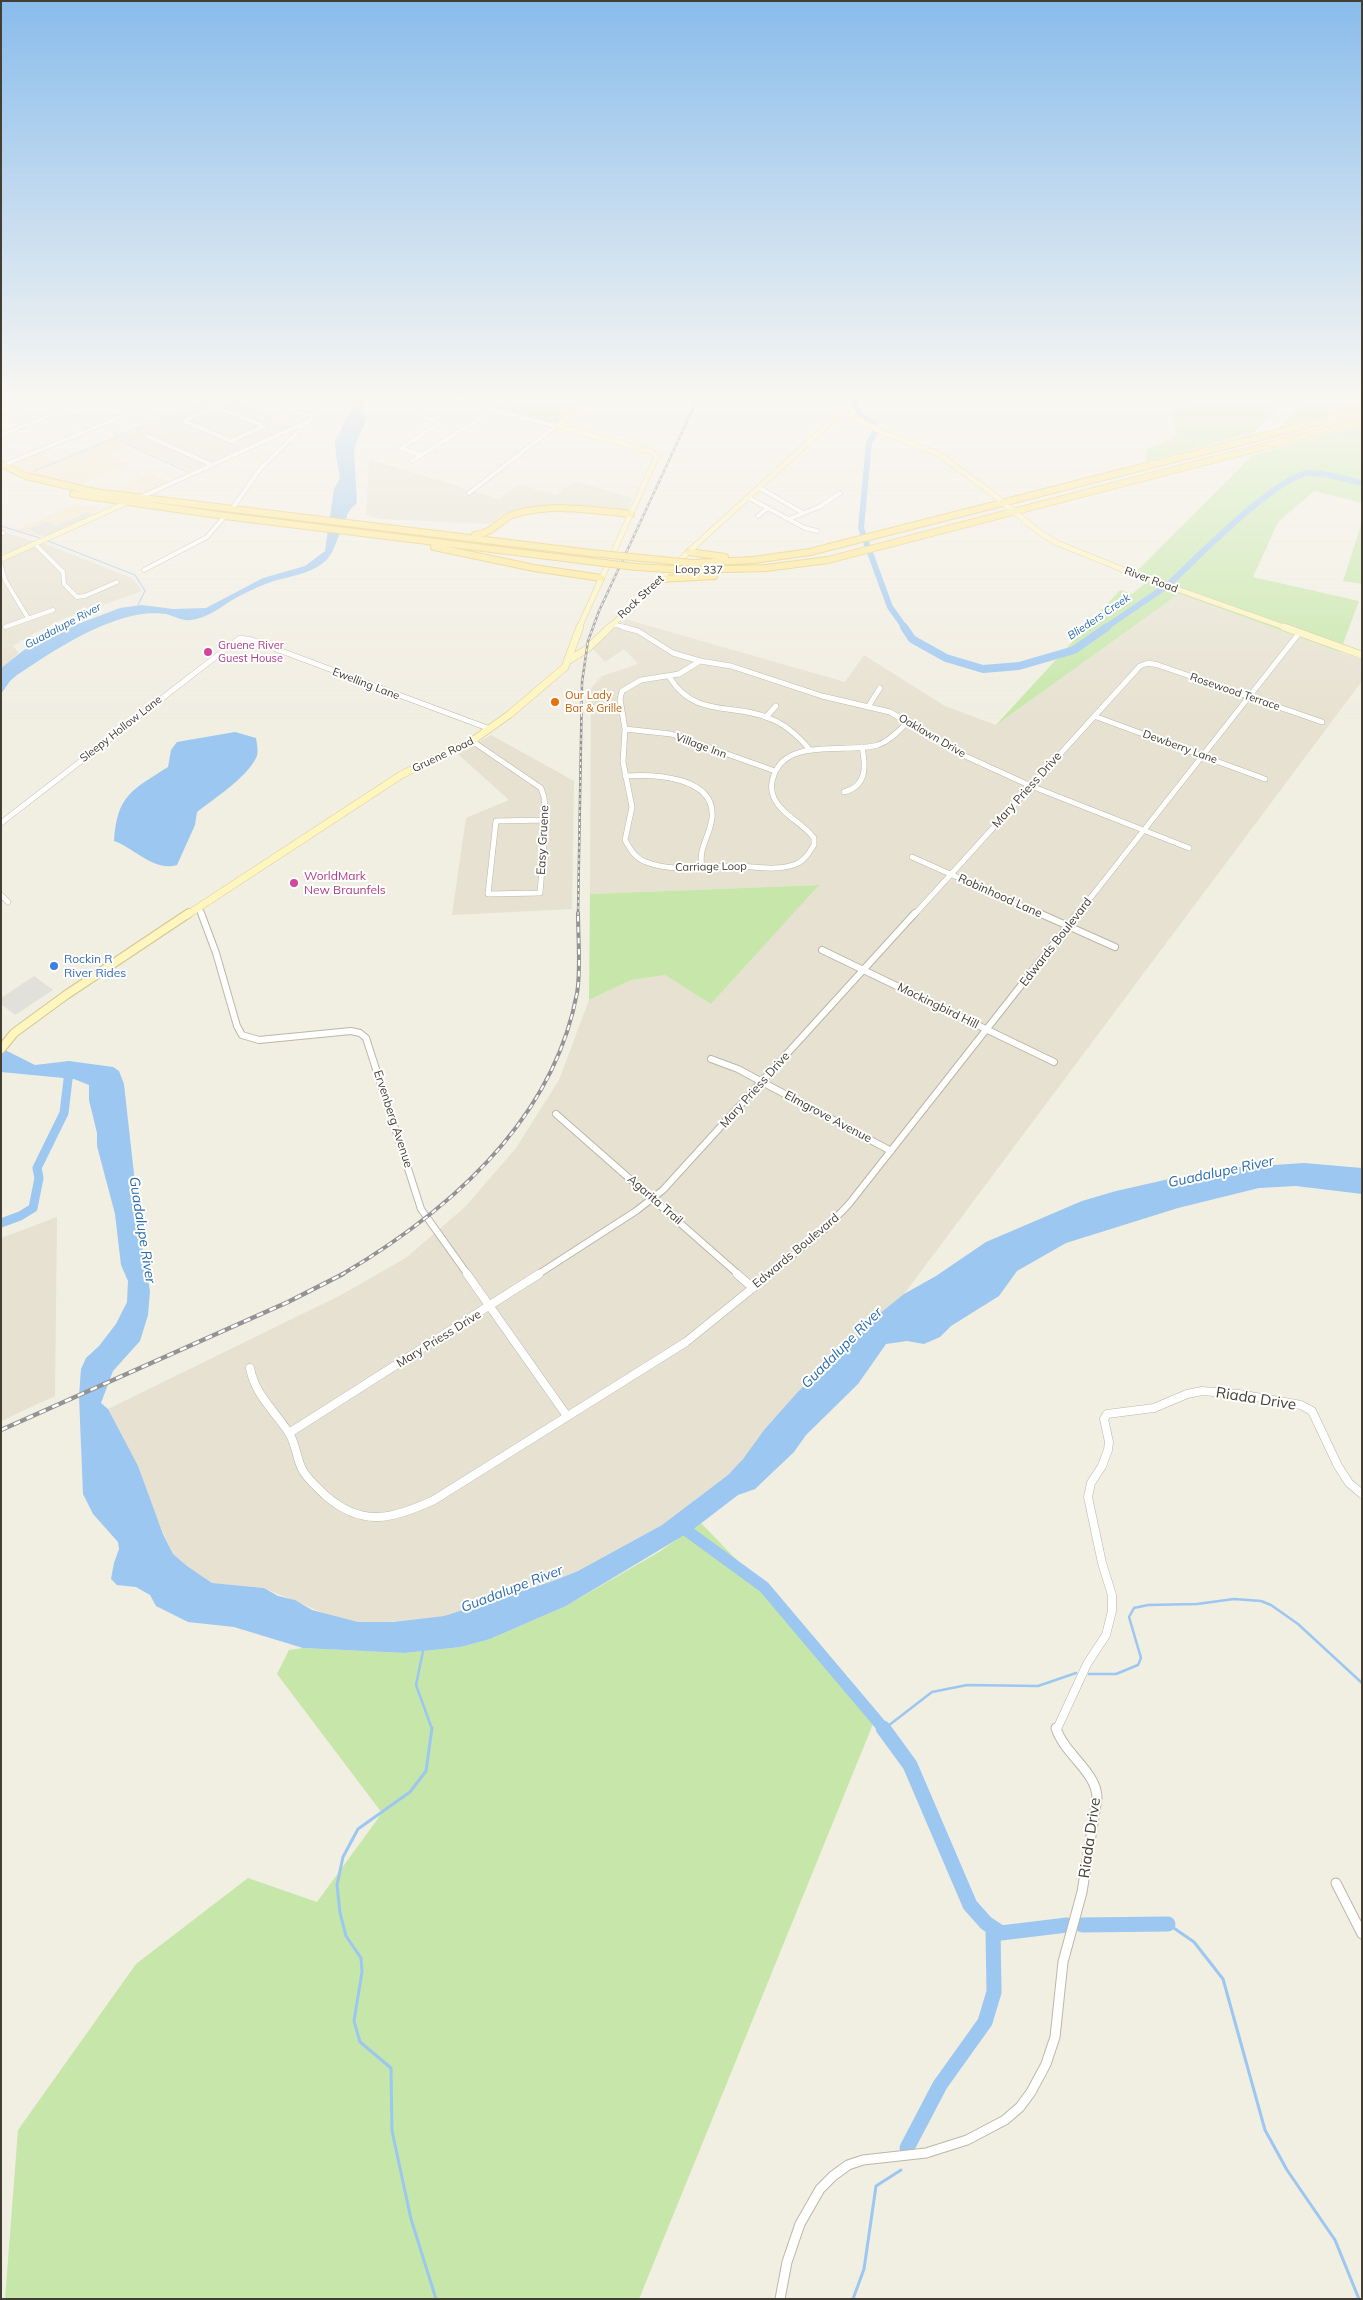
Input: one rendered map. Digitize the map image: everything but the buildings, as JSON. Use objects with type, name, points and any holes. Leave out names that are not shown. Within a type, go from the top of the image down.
[{"type":"main road","name":"Loop 337","points":[[157,507],[636,567],[737,570],[774,568],[809,563],[1033,507]]},
{"type":"main road","points":[[184,511],[222,514],[232,507]]},
{"type":"main road","name":"Loop 337","points":[[240,507],[270,514],[591,553],[692,563],[741,562],[798,555],[985,507]]},
{"type":"main road","points":[[969,511],[994,507]]},
{"type":"main road","points":[[985,520],[1001,513],[1002,510],[997,507]]},
{"type":"main road","points":[[453,536],[483,535],[496,529],[502,520],[511,514],[543,509],[576,508],[631,514]]},
{"type":"main road","points":[[496,529],[497,538],[504,542]]},
{"type":"main road","points":[[377,535],[534,568],[601,578]]},
{"type":"main road","points":[[688,552],[729,557],[798,555]]},
{"type":"main road","points":[[660,579],[772,571],[824,562],[851,554]]},
{"type":"street","points":[[1,559],[109,507]]},
{"type":"street","name":"Gruene Road","points":[[1,1048],[14,1033],[66,995],[387,784],[472,741],[490,729],[558,674],[569,660],[582,620],[634,507]]},
{"type":"street","name":"Rock Street","points":[[569,660],[580,655],[688,552],[738,507]]},
{"type":"street","points":[[793,507],[803,513]]},
{"type":"street","points":[[789,519],[818,507]]},
{"type":"street","name":"River Road","points":[[1008,507],[1039,532],[1070,549],[1362,655]]},
{"type":"street","points":[[758,516],[768,508],[817,531]]},
{"type":"street","points":[[144,570],[207,538],[225,516]]},
{"type":"street","points":[[35,544],[43,549],[52,563],[63,572],[64,584],[76,597],[83,597],[117,582]]},
{"type":"street","points":[[1,566],[5,580],[28,618]]},
{"type":"street","points":[[5,626],[53,610]]},
{"type":"street","name":"Oaklawn Drive","points":[[612,624],[638,631],[673,653],[700,661],[731,666],[822,696],[890,712],[963,755],[1031,786],[1189,848]]},
{"type":"street","name":"Edwards Boulevard","points":[[250,1368],[254,1386],[289,1433],[303,1470],[330,1500],[352,1515],[374,1519],[398,1515],[434,1500],[686,1342],[840,1215],[1300,632]]},
{"type":"street","name":"Ewelling Lane","points":[[243,638],[490,729]]},
{"type":"street","name":"Sleepy Hollow Lane","points":[[1,823],[231,644],[243,638]]},
{"type":"street","name":"Carriage Loop","points":[[700,661],[691,670],[670,678],[637,680],[622,691],[620,699],[625,729],[623,762],[632,807],[625,840],[633,854],[644,861],[664,867],[780,868],[796,864],[806,858],[814,845],[814,838],[778,805],[772,796],[775,771]]},
{"type":"street","name":"Rosewood Terrace","points":[[1148,663],[1322,722]]},
{"type":"street","name":"Mary Priess Drive","points":[[289,1433],[490,1306],[653,1198],[670,1183],[1094,716],[1140,666],[1148,663]]},
{"type":"street","points":[[670,678],[674,687],[682,696],[694,703],[766,717],[786,727],[810,750]]},
{"type":"street","points":[[868,707],[880,688]]},
{"type":"street","points":[[766,717],[776,706]]},
{"type":"street","name":"Dewberry Lane","points":[[1094,716],[1265,779]]},
{"type":"street","points":[[775,771],[787,758],[810,750],[862,748],[883,743],[908,722]]},
{"type":"street","name":"Village Inn","points":[[625,729],[656,731],[674,735],[749,764],[775,771]]},
{"type":"street","name":"Easy Gruene","points":[[472,741],[541,788],[545,795],[546,820],[540,894],[488,894],[496,821],[546,820]]},
{"type":"street","points":[[844,792],[859,786],[863,777],[865,760],[862,748]]},
{"type":"street","points":[[625,776],[655,775],[674,778],[688,784],[703,794],[708,801],[712,816],[702,845],[702,867]]},
{"type":"street","name":"Robinhood Lane","points":[[912,857],[1115,947]]},
{"type":"street","points":[[1,895],[8,902]]},
{"type":"street","name":"Ervenberg Avenue","points":[[199,908],[216,953],[237,1026],[242,1035],[259,1040],[350,1031],[360,1033],[366,1038],[419,1204],[567,1416]]},
{"type":"street","name":"Mockingbird Hill","points":[[822,950],[1054,1062]]},
{"type":"street","name":"Elmgrove Avenue","points":[[711,1059],[762,1082],[891,1151]]},
{"type":"street","name":"Agarita Trail","points":[[556,1114],[753,1288]]},
{"type":"street","name":"Riada Drive","points":[[780,2299],[783,2277],[798,2230],[807,2210],[827,2182],[848,2165],[860,2161],[917,2154],[986,2132],[1016,2112],[1029,2094],[1049,2057],[1054,2037],[1063,1963],[1084,1882],[1090,1831],[1097,1803],[1097,1790],[1063,1746],[1056,1727],[1087,1664],[1106,1635],[1112,1611],[1112,1595],[1102,1562],[1088,1497],[1091,1483],[1102,1466],[1108,1450],[1109,1442],[1104,1419],[1107,1414],[1154,1408],[1187,1394],[1202,1391],[1239,1394],[1301,1405],[1312,1411],[1338,1466],[1349,1483],[1362,1494]]},
{"type":"street","points":[[1336,1883],[1362,1934]]},
{"type":"shaded area","points":[[68,507],[97,508],[92,514],[94,515],[47,538],[17,530]]},
{"type":"shaded area","points":[[366,507],[536,507],[509,512],[500,516],[492,524],[380,519],[366,515]]},
{"type":"shaded area","points":[[598,507],[628,507],[627,510]]},
{"type":"shaded area","points":[[88,512],[92,514],[87,518],[63,527],[47,536],[42,536],[25,527],[31,528],[48,522],[56,526]]},
{"type":"shaded area","points":[[1,530],[9,534],[35,542],[1,557]]},
{"type":"shaded area","points":[[43,543],[132,578],[142,591],[60,620],[22,640],[13,646],[19,653],[1,668],[1,562]]},
{"type":"shaded area","points":[[1179,594],[1362,660],[1362,681],[904,1294],[874,1318],[843,1352],[828,1361],[764,1430],[743,1459],[728,1475],[662,1525],[578,1571],[553,1581],[444,1616],[378,1623],[358,1622],[331,1616],[264,1588],[212,1583],[173,1554],[108,1409],[341,1295],[406,1258],[466,1206],[516,1148],[559,1080],[589,1000],[631,980],[665,975],[711,1004],[818,885],[590,894],[591,688],[602,676],[638,664],[624,649],[605,662],[591,647],[625,619],[845,682],[864,655],[945,706],[996,725]]},
{"type":"shaded area","points":[[491,735],[574,781],[572,909],[452,915],[466,818],[509,800],[458,754]]},
{"type":"shaded area","points":[[34,976],[53,990],[15,1015],[1,1004],[1,998]]},
{"type":"shaded area","points":[[57,1217],[55,1396],[1,1421],[1,1238]]},
{"type":"green space","points":[[1201,507],[1295,507],[1278,522],[1253,577],[1359,601],[1340,652],[1179,594],[996,725],[1120,590],[1132,594],[1148,581],[1133,575]]},
{"type":"green space","points":[[1362,522],[1362,584],[1343,581]]},
{"type":"green space","points":[[819,885],[711,1004],[665,975],[631,980],[589,1000],[590,894]]},
{"type":"green space","points":[[701,1523],[757,1581],[873,1724],[639,2299],[5,2299],[18,2130],[136,1964],[248,1878],[317,1902],[382,1813],[277,1674],[289,1650],[303,1648],[405,1653],[461,1647],[490,1639],[566,1606],[659,1552]]},
{"type":"water","points":[[331,507],[353,507],[348,512],[346,525],[342,529],[331,554],[318,567],[257,588],[196,619],[184,620],[166,614],[150,613],[139,614],[109,623],[69,642],[30,666],[10,681],[1,694],[1,668],[24,650],[57,632],[120,608],[142,605],[173,609],[206,608],[263,578],[305,566],[325,551]]},
{"type":"water","points":[[235,732],[256,738],[257,756],[238,780],[197,812],[195,825],[177,865],[161,865],[153,862],[114,841],[119,813],[123,803],[136,788],[168,767],[171,750],[177,742]]},
{"type":"water","name":"Guadalupe River","points":[[1,1048],[35,1065],[69,1061],[113,1067],[119,1071],[124,1084],[142,1246],[150,1291],[148,1315],[140,1341],[113,1371],[101,1403],[108,1409],[138,1466],[163,1534],[173,1554],[212,1583],[264,1588],[278,1596],[295,1600],[312,1610],[358,1622],[392,1622],[444,1616],[553,1581],[578,1571],[662,1525],[728,1475],[743,1459],[764,1430],[828,1361],[843,1352],[874,1318],[904,1294],[936,1276],[986,1242],[1082,1201],[1178,1177],[1229,1168],[1304,1163],[1362,1168],[1362,1194],[1296,1186],[1259,1188],[1178,1208],[1066,1243],[1017,1271],[999,1296],[951,1326],[940,1337],[924,1344],[907,1341],[886,1344],[858,1384],[806,1435],[794,1452],[755,1489],[738,1495],[691,1531],[566,1606],[490,1639],[461,1647],[405,1653],[303,1648],[234,1627],[188,1622],[156,1606],[150,1595],[136,1587],[117,1585],[111,1579],[119,1549],[118,1542],[93,1514],[83,1494],[79,1396],[81,1369],[86,1358],[99,1346],[116,1324],[127,1302],[128,1281],[121,1265],[115,1214],[97,1146],[97,1133],[89,1100],[89,1085],[74,1079],[1,1072]]},
{"type":"waterway","name":"Blieders Creek","points":[[863,507],[861,528],[890,607],[905,628]]},
{"type":"waterway","name":"Blieders Creek","points":[[1169,584],[1252,507]]},
{"type":"waterway","points":[[1,526],[40,538]]},
{"type":"waterway","points":[[48,541],[135,575],[145,591],[137,607]]},
{"type":"waterway","name":"Blieders Creek","points":[[1105,628],[1165,587]]},
{"type":"waterway","name":"Blieders Creek","points":[[904,627],[912,639],[946,658],[983,669],[1019,666],[1074,650],[1107,627]]},
{"type":"waterway","points":[[1,1223],[20,1216],[33,1208],[39,1178],[37,1168],[64,1113],[69,1071]]},
{"type":"waterway","points":[[679,1525],[764,1587],[884,1729]]},
{"type":"waterway","points":[[1089,1674],[1116,1674],[1138,1665],[1141,1658],[1129,1617],[1134,1608],[1148,1605],[1197,1604],[1234,1599],[1261,1601],[1271,1605],[1298,1624],[1362,1683]]},
{"type":"waterway","points":[[423,1651],[416,1685],[432,1729]]},
{"type":"waterway","points":[[884,1729],[932,1692],[967,1685],[1038,1686],[1076,1673]]},
{"type":"waterway","points":[[883,1728],[910,1765],[970,1905],[986,1923],[1001,1933],[1067,1925]]},
{"type":"waterway","points":[[432,1729],[426,1771],[410,1792],[358,1829],[343,1857],[337,1885],[340,1913],[346,1936],[361,1958],[362,1972],[354,2021],[360,2042],[391,2068],[392,2131],[411,2219],[436,2299]]},
{"type":"waterway","points":[[1168,1924],[1194,1942],[1223,1979],[1265,2130],[1287,2170],[1335,2240],[1359,2299]]},
{"type":"waterway","points":[[1082,1925],[1168,1924]]},
{"type":"waterway","points":[[907,2148],[940,2085],[985,2022],[994,1992],[993,1928]]},
{"type":"waterway","points":[[853,2299],[864,2269],[876,2186],[901,2170]]},
{"type":"railway","points":[[578,914],[582,682],[588,641],[599,611],[647,507]]},
{"type":"railway","points":[[341,1275],[381,1250],[420,1222],[456,1192],[490,1159],[520,1122],[545,1083],[564,1040],[577,993],[579,964],[578,914]]},
{"type":"railway","points":[[1,1430],[288,1302],[343,1274]]},
{"type":"place","name":"Gruene River Guest House","points":[[208,652]]},
{"type":"place","name":"Our Lady Bar & Grille","points":[[555,702]]},
{"type":"place","name":"WorldMark New Braunfels","points":[[294,883]]},
{"type":"place","name":"Rockin R River Rides","points":[[54,966]]}]
